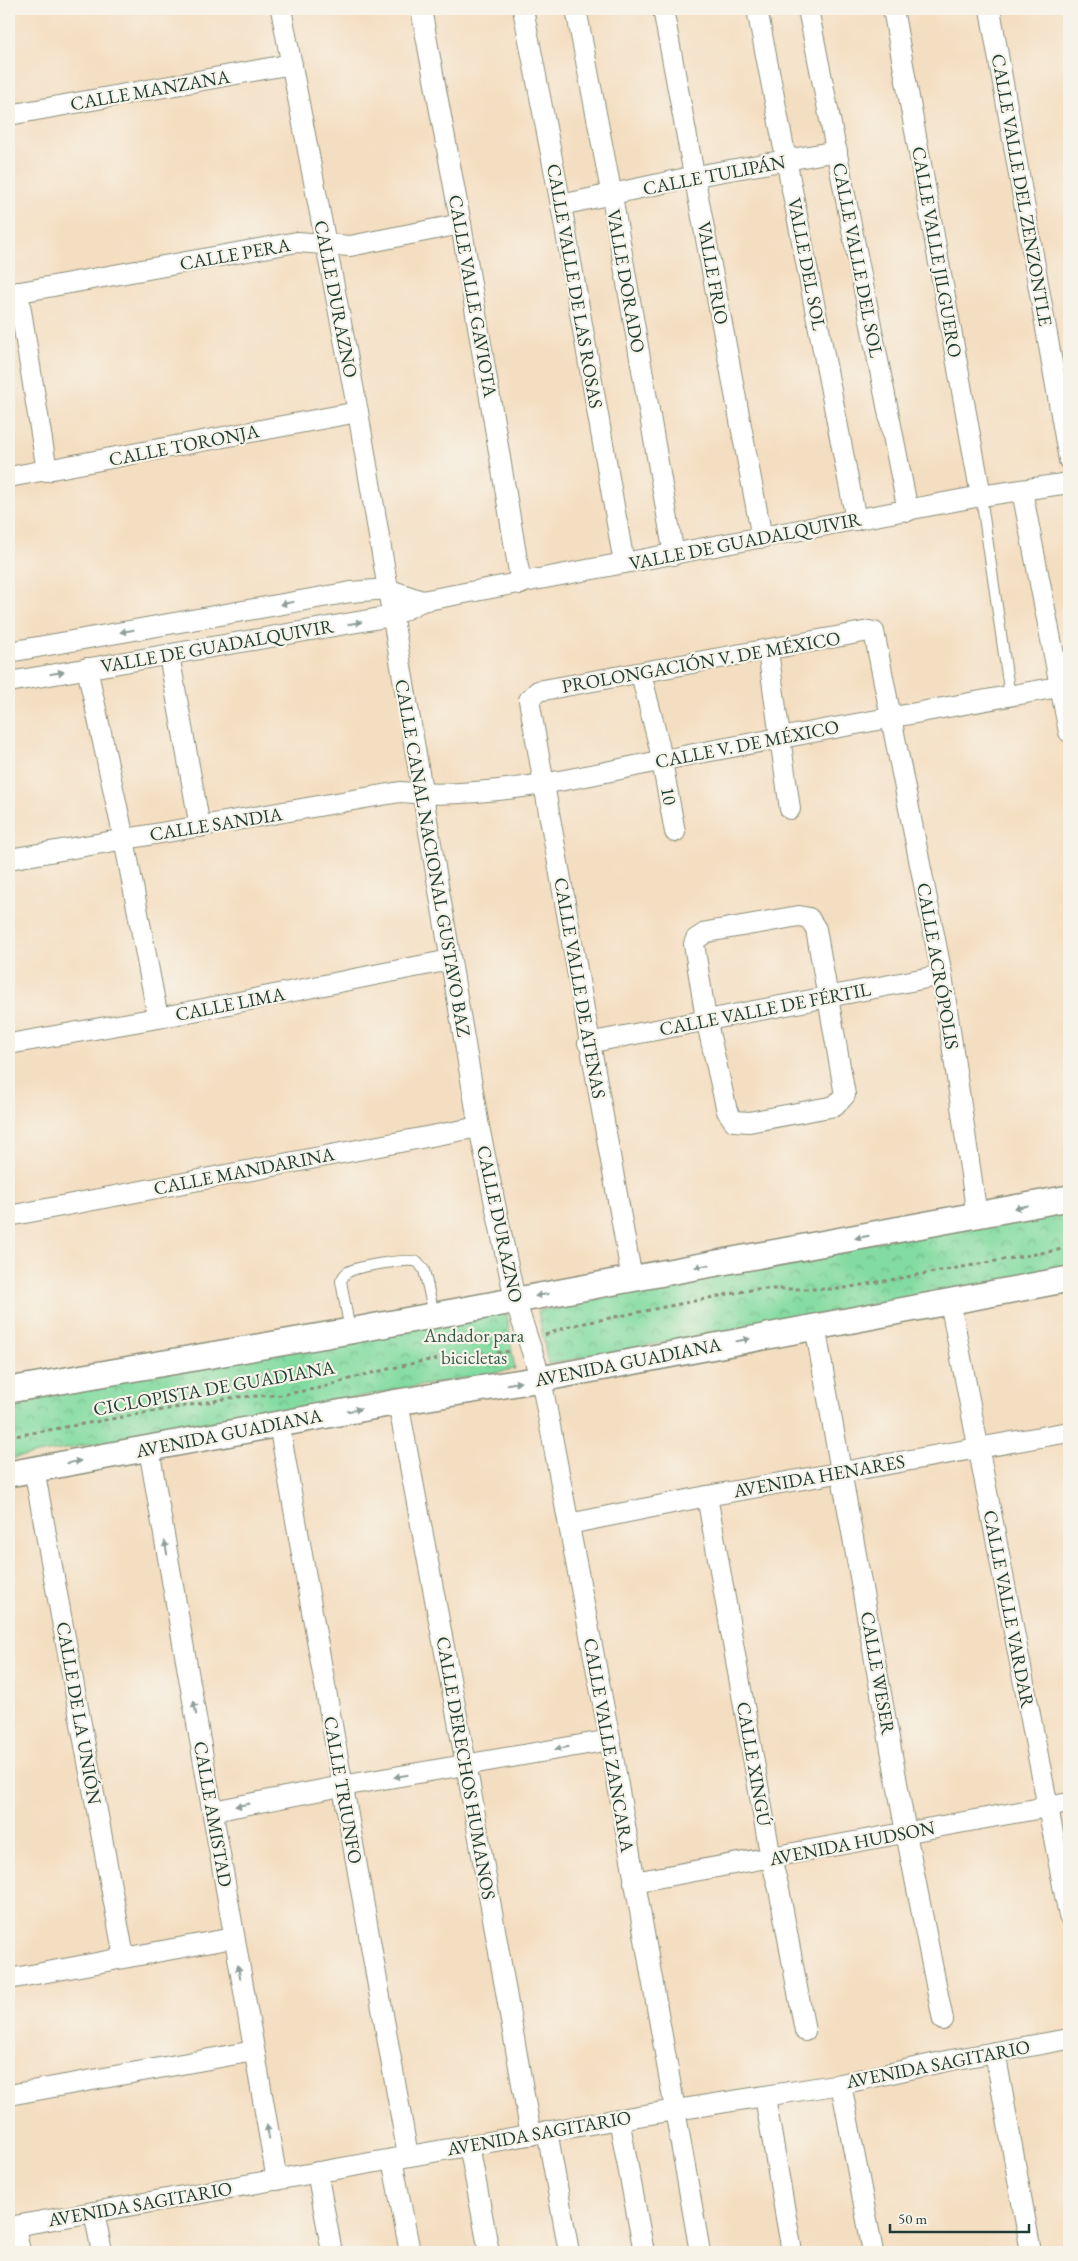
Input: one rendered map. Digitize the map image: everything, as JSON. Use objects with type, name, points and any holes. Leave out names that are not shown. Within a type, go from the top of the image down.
[{"type":"street","name":"CALLE DURAZNO","points":[[281,9],[358,412],[387,589]]},
{"type":"street","name":"CALLE VALLE GAVIOTA","points":[[421,9],[461,224],[521,584]]},
{"type":"street","name":"CALLE VALLE DE LAS ROSAS","points":[[524,9],[561,205],[624,563]]},
{"type":"street","name":"VALLE DORADO","points":[[576,9],[612,196],[674,555]]},
{"type":"street","name":"VALLE FRIO","points":[[663,9],[696,176],[762,538]]},
{"type":"street","name":"VALLE DEL SOL","points":[[757,9],[856,520]]},
{"type":"street","name":"CALLE VALLE DEL SOL","points":[[808,9],[908,511]]},
{"type":"street","name":"CALLE VALLE JILGUERO","points":[[893,9],[981,496]]},
{"type":"street","name":"CALLE VALLE DEL ZENZONTLE","points":[[990,9],[1069,460]]},
{"type":"street","name":"CALLE MANZANA","points":[[9,115],[292,64]]},
{"type":"street","name":"CALLE TULIPÁN","points":[[561,205],[612,196],[696,176],[837,151]]},
{"type":"street","name":"CALLE PERA","points":[[13,293],[297,242],[350,246],[461,224]]},
{"type":"street","points":[[13,293],[47,471]]},
{"type":"street","name":"CALLE TORONJA","points":[[9,477],[358,412]]},
{"type":"street","name":"VALLE DE GUADALQUIVIR","points":[[9,682],[392,616],[422,601],[521,584],[981,496],[1069,483]]},
{"type":"street","points":[[1022,491],[1065,686],[1069,732]]},
{"type":"street","name":"VALLE DE GUADALQUIVIR","points":[[9,652],[351,592],[387,589],[422,601]]},
{"type":"street","name":"CALLE CANAL NACIONAL GUSTAVO BAZ","points":[[387,589],[479,1127]]},
{"type":"street","name":"PROLONGACIÓN V. DE MÉXICO","points":[[530,697],[538,691],[874,632]]},
{"type":"street","name":"CALLE ACRÓPOLIS","points":[[874,632],[942,975],[977,1216]]},
{"type":"street","points":[[768,651],[790,809]]},
{"type":"street","points":[[169,655],[200,827]]},
{"type":"street","points":[[86,668],[124,839],[158,1018]]},
{"type":"street","name":"10","points":[[641,674],[662,760],[675,832]]},
{"type":"street","name":"CALLE V. DE MÉXICO","points":[[423,794],[462,795],[544,783],[781,737],[1065,686]]},
{"type":"street","name":"CALLE VALLE DE ATENAS","points":[[530,697],[529,704],[588,1043],[632,1279]]},
{"type":"street","name":"CALLE SANDIA","points":[[9,858],[400,792],[423,794]]},
{"type":"street","points":[[798,916],[810,918],[816,929],[828,998],[845,1091],[844,1099],[835,1106],[749,1122],[734,1121],[727,1111],[706,1019],[694,949],[696,939],[707,932],[798,916]]},
{"type":"street","name":"CALLE LIMA","points":[[9,1044],[158,1018],[450,960]]},
{"type":"street","name":"CALLE VALLE DE FÉRTIL","points":[[588,1043],[942,975]]},
{"type":"street","name":"CALLE DURAZNO","points":[[479,1127],[514,1300],[541,1379]]},
{"type":"street","name":"CALLE MANDARINA","points":[[9,1216],[479,1127]]},
{"type":"street","points":[[9,1390],[350,1331],[1069,1198]]},
{"type":"street","name":"AVENIDA GUADIANA","points":[[9,1474],[398,1402],[541,1379],[1069,1279]]},
{"type":"street","name":"CALLE VALLE VARDAR","points":[[950,1301],[1069,1916]]},
{"type":"street","name":"CALLE WESER","points":[[815,1326],[906,1833],[943,2020]]},
{"type":"street","name":"CALLE VALLE ZANCARA","points":[[541,1379],[610,1740],[700,2252]]},
{"type":"street","name":"CALLE DERECHOS HUMANOS","points":[[398,1402],[466,1764],[539,2133],[569,2252]]},
{"type":"street","name":"CALLE TRIUNFO","points":[[279,1424],[342,1786],[400,2158],[410,2252]]},
{"type":"street","name":"AVENIDA HENARES","points":[[569,1524],[707,1496],[1069,1432]]},
{"type":"street","name":"CALLE AMISTAD","points":[[148,1449],[277,2180]]},
{"type":"street","name":"CALLE DE LA UNIÓN","points":[[34,1469],[124,1957]]},
{"type":"street","name":"CALLE XINGÚ","points":[[707,1496],[771,1859],[780,1889],[805,2031]]},
{"type":"street","points":[[213,1811],[342,1786],[610,1740]]},
{"type":"street","name":"AVENIDA HUDSON","points":[[634,1882],[771,1859],[1069,1803]]},
{"type":"street","points":[[9,1978],[233,1938]]},
{"type":"street","name":"AVENIDA SAGITARIO","points":[[12,2226],[619,2119],[841,2084],[995,2052],[1069,2039]]},
{"type":"street","points":[[9,2095],[254,2051]]},
{"type":"street","points":[[995,2052],[1032,2252]]},
{"type":"street","points":[[841,2084],[872,2252]]},
{"type":"street","points":[[765,2097],[792,2252]]},
{"type":"street","points":[[619,2119],[644,2252]]},
{"type":"street","points":[[469,2145],[489,2252]]},
{"type":"street","points":[[317,2172],[332,2252]]},
{"type":"street","points":[[94,2212],[102,2252]]},
{"type":"street","points":[[12,2226],[20,2252]]},
{"type":"lane","points":[[981,496],[1010,696]]},
{"type":"lane","points":[[350,1331],[341,1281],[343,1276],[352,1270],[408,1260],[418,1262],[424,1270],[434,1314]]},
{"type":"path","name":"CICLOPISTA DE GUADIANA","points":[[9,1437],[236,1397],[310,1390],[423,1362],[515,1351],[530,1345],[546,1334],[570,1326],[756,1289],[839,1289],[1069,1248]]},
{"type":"green space","points":[[1069,1203],[1069,1268],[548,1364],[538,1311]]},
{"type":"green space","name":"Andador para bicicletas","points":[[506,1310],[515,1369],[9,1459],[9,1399]]}]
